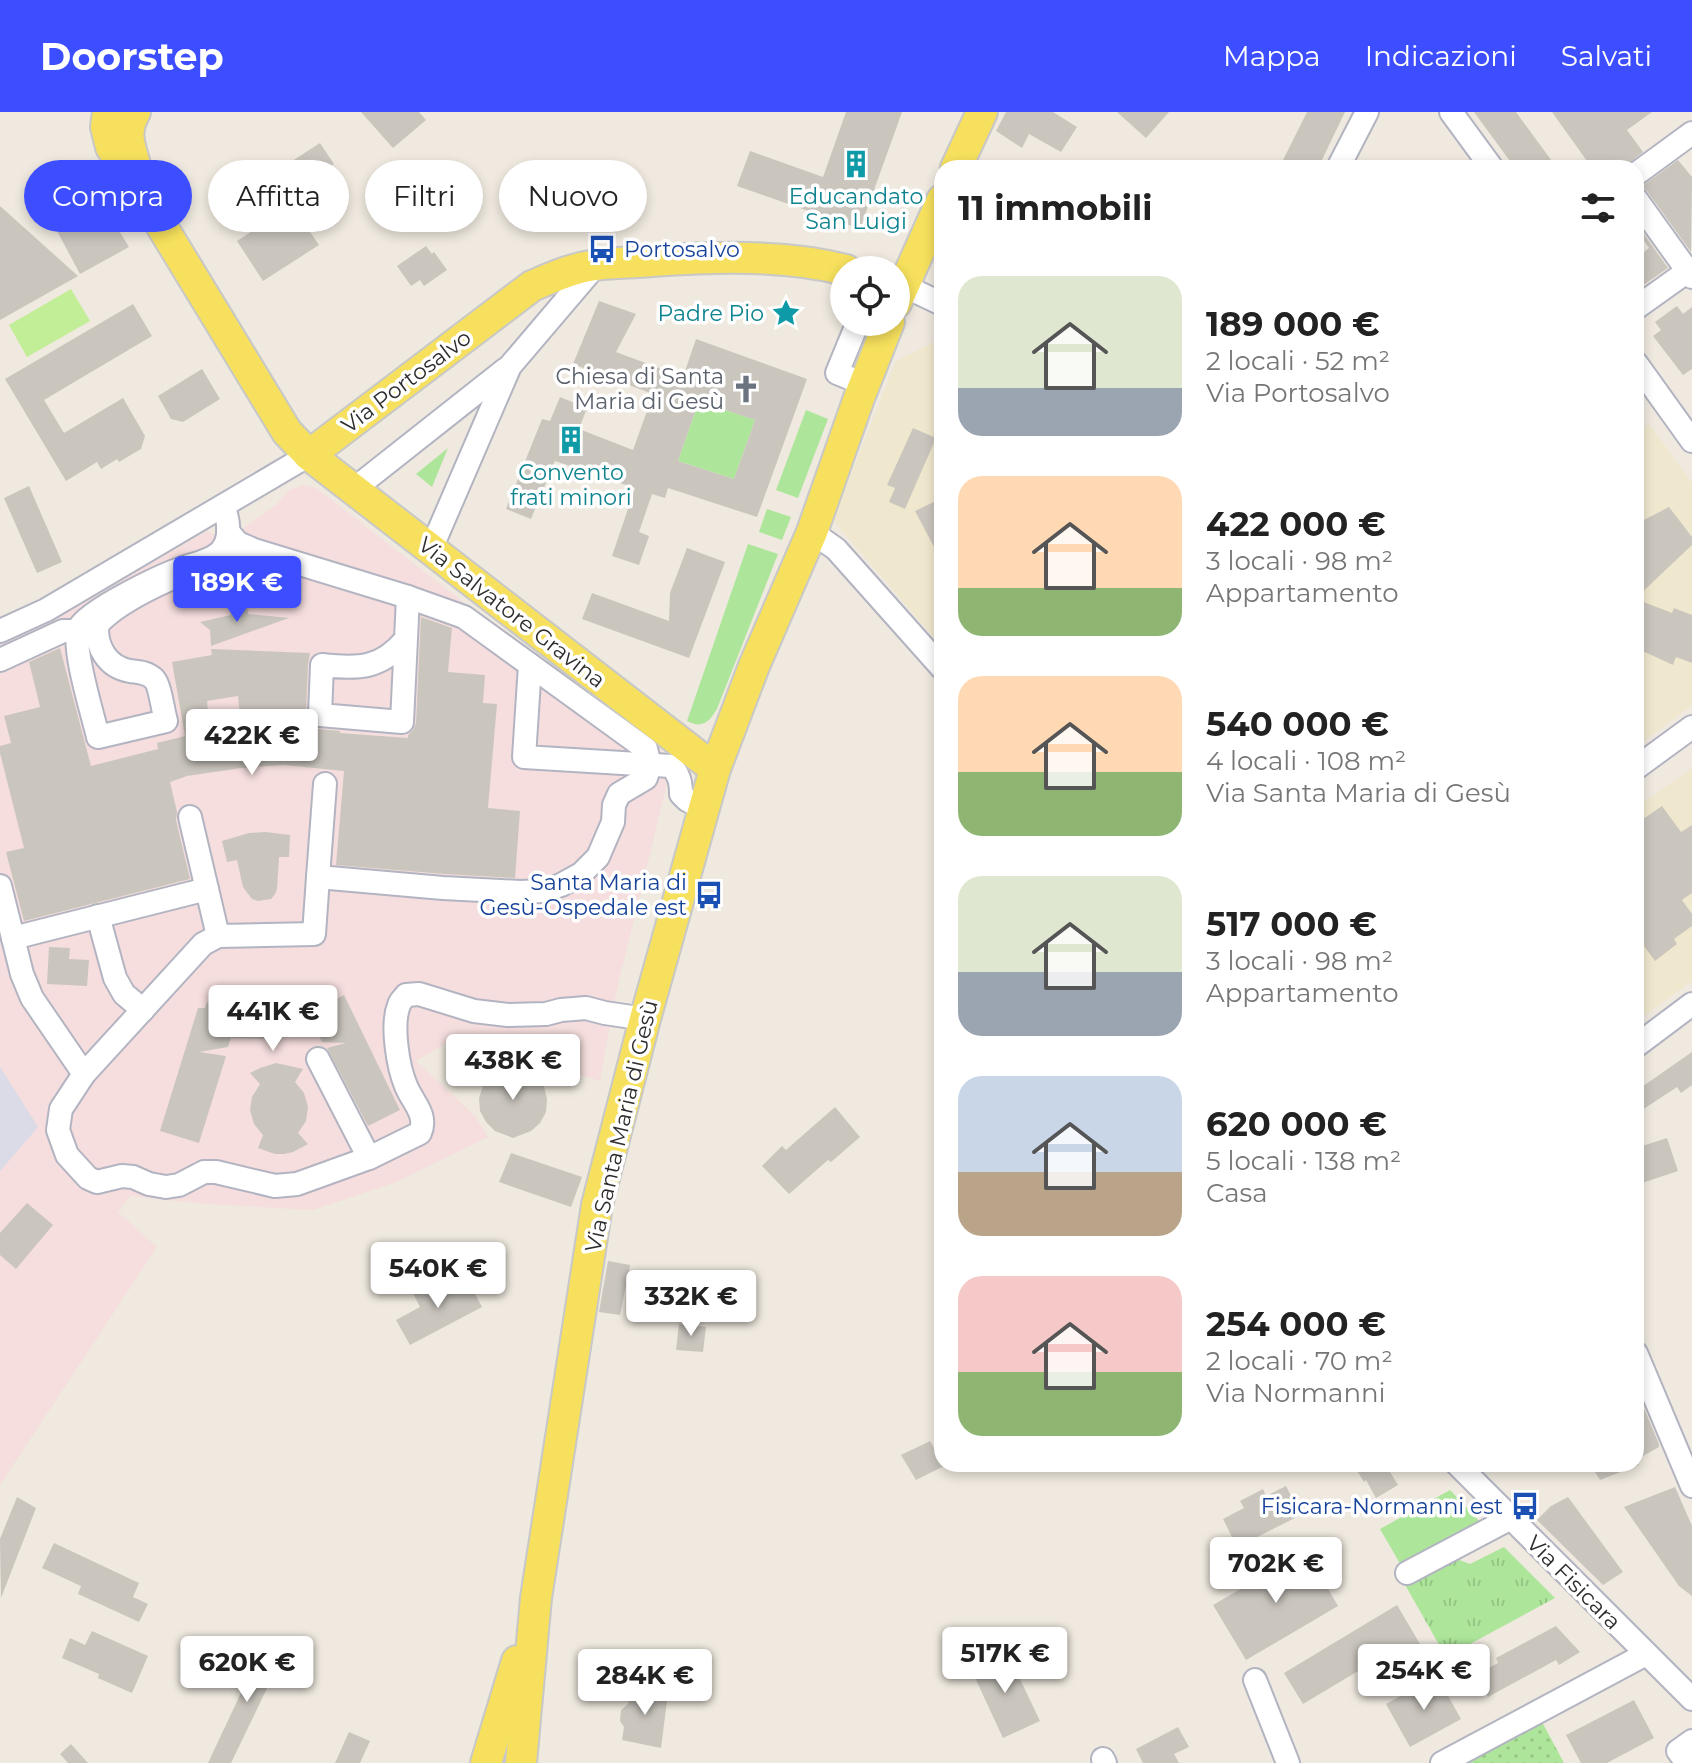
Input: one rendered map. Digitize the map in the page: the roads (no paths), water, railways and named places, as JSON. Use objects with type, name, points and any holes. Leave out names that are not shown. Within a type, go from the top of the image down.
[{"type":"main road","points":[[108,112],[106,127],[111,147],[120,160]]},
{"type":"main road","points":[[134,160],[127,134],[135,112]]},
{"type":"main road","points":[[960,160],[982,112]]},
{"type":"main road","name":"Via Salvatore Gravina","points":[[165,232],[287,432],[309,455],[715,769]]},
{"type":"main road","points":[[910,274],[934,242]]},
{"type":"main road","name":"Via Portosalvo","points":[[309,455],[532,286],[565,272],[596,265],[681,260],[761,259],[830,266]]},
{"type":"main road","points":[[754,666],[812,532],[884,336]]},
{"type":"main road","points":[[754,666],[782,568],[810,497],[862,391]]},
{"type":"main road","name":"Via Santa Maria di Gesù","points":[[536,1598],[597,1205],[702,808],[754,666]]},
{"type":"main road","points":[[486,1763],[536,1598]]},
{"type":"main road","points":[[521,1763],[536,1598]]},
{"type":"street","points":[[1342,160],[1367,112]]},
{"type":"street","points":[[1451,112],[1486,160]]},
{"type":"street","points":[[1644,168],[1692,133]]},
{"type":"street","points":[[1644,210],[1691,272],[1644,303]]},
{"type":"street","points":[[354,489],[510,366],[596,265]]},
{"type":"street","points":[[910,294],[934,301]]},
{"type":"street","points":[[852,336],[837,373],[862,391]]},
{"type":"street","points":[[431,549],[510,366]]},
{"type":"street","points":[[1644,374],[1692,441]]},
{"type":"street","name":"Via Portosalvo","points":[[0,631],[46,610],[309,455]]},
{"type":"street","points":[[223,506],[230,536],[230,554],[224,562]]},
{"type":"street","points":[[812,532],[836,549],[934,659]]},
{"type":"street","points":[[230,536],[254,550],[464,617],[646,749],[650,765],[646,778],[619,794],[614,805],[613,822],[598,857],[581,874],[561,885],[544,891],[520,892],[318,877]]},
{"type":"street","points":[[230,536],[221,552],[211,558],[176,570],[92,615],[81,625],[77,646],[98,737],[166,721],[154,678],[142,672],[119,668],[108,661],[96,634],[97,625],[103,617],[121,604],[179,575],[224,562],[270,563],[378,593],[408,597]]},
{"type":"street","points":[[406,639],[387,658],[369,666],[322,665],[320,715],[402,722],[406,639],[408,597]]},
{"type":"street","points":[[0,660],[63,631],[78,631]]},
{"type":"street","points":[[530,665],[524,757],[671,766],[681,781],[681,794],[702,808]]},
{"type":"street","points":[[1644,762],[1692,727]]},
{"type":"street","points":[[325,784],[314,934],[218,936],[203,944],[84,1074],[61,1109],[58,1130],[67,1155],[88,1178],[97,1182],[122,1176],[133,1177],[166,1187],[179,1185],[204,1172],[216,1172],[275,1186],[297,1184],[369,1158],[420,1133],[424,1124],[422,1116],[406,1087],[399,1066],[396,1021],[399,1003],[406,995],[419,994],[474,1011],[508,1015],[546,1014],[586,1008],[645,1019]]},
{"type":"street","points":[[190,817],[218,936]]},
{"type":"street","points":[[0,886],[22,974],[32,998],[84,1074]]},
{"type":"street","points":[[13,938],[207,889]]},
{"type":"street","points":[[98,916],[115,978],[124,994],[143,1010]]},
{"type":"street","points":[[1644,1040],[1692,1004]]},
{"type":"street","points":[[318,1059],[369,1158]]},
{"type":"street","points":[[1644,1371],[1689,1473]]},
{"type":"street","name":"Via Fisicara","points":[[1465,1472],[1692,1699]]},
{"type":"street","points":[[1407,1573],[1511,1518]]},
{"type":"street","points":[[1442,1763],[1646,1654]]},
{"type":"street","points":[[1255,1680],[1288,1763]]},
{"type":"street","points":[[1687,1763],[1678,1751],[1692,1741]]},
{"type":"place","name":"Educandato San Luigi","points":[[856,164]]},
{"type":"place","name":"Portosalvo","points":[[602,249]]},
{"type":"place","name":"Padre Pio","points":[[786,313]]},
{"type":"place","name":"Chiesa di Santa Maria di Gesù","points":[[746,389]]},
{"type":"place","name":"Convento frati minori","points":[[571,440]]},
{"type":"place","name":"Santa Maria di Gesù-Ospedale est","points":[[709,895]]},
{"type":"place","name":"Fisicara-Normanni est","points":[[1525,1506]]}]
